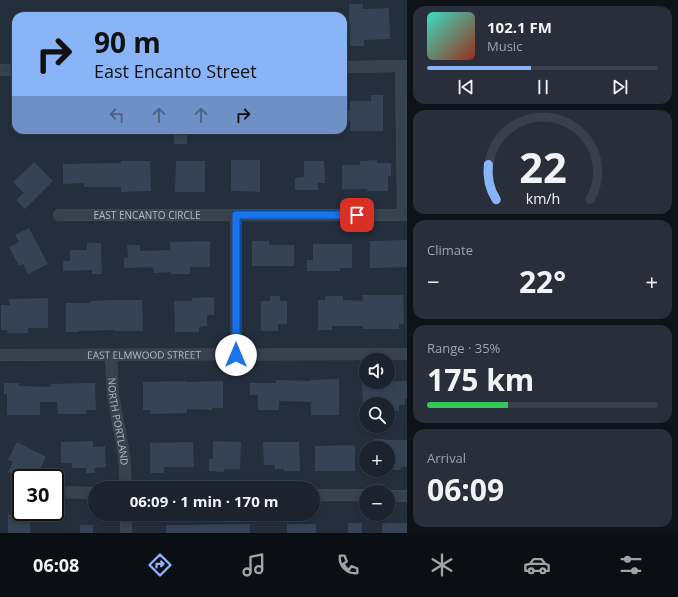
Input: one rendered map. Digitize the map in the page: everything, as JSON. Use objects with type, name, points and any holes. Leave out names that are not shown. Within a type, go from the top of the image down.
[{"type":"street","points":[[347,67],[404,66],[405,215]]},
{"type":"street","points":[[0,70],[12,70]]},
{"type":"street","name":"EAST ENCANTO CIRCLE","points":[[59,215],[405,215]]},
{"type":"street","points":[[236,215],[236,355]]},
{"type":"street","name":"EAST ELMWOOD STREET","points":[[0,355],[407,354]]},
{"type":"street","name":"NORTH PORTLAND","points":[[111,355],[113,395],[124,455],[126,481]]},
{"type":"street","points":[[64,492],[88,493]]},
{"type":"street","points":[[320,495],[359,496]]},
{"type":"street","points":[[395,496],[407,496]]},
{"type":"street","points":[[126,521],[126,533]]},
{"type":"building","points":[[349,4],[363,4],[363,9],[389,8],[390,39],[364,40],[364,46],[350,46]]},
{"type":"building","points":[[371,95],[383,95],[383,131],[350,131],[350,121],[347,121],[347,111],[350,111],[350,101],[371,101]]},
{"type":"building","points":[[174,134],[187,134],[187,144],[174,144]]},
{"type":"building","points":[[231,160],[260,160],[260,192],[231,191]]},
{"type":"building","points":[[377,160],[377,163],[391,163],[391,176],[388,176],[388,191],[342,189],[342,165],[360,165],[360,161]]},
{"type":"building","points":[[121,161],[150,161],[151,191],[121,192],[121,187],[84,187],[84,183],[63,184],[63,164],[121,163]]},
{"type":"building","points":[[176,161],[205,161],[205,192],[175,192]]},
{"type":"building","points":[[304,161],[324,161],[325,183],[318,183],[318,190],[295,190],[295,178],[304,177]]},
{"type":"building","points":[[34,162],[53,181],[25,209],[16,200],[24,193],[13,182]]},
{"type":"building","points":[[29,228],[48,264],[28,274],[23,264],[19,266],[9,247],[19,242],[15,235]]},
{"type":"building","points":[[407,240],[407,267],[370,268],[370,241]]},
{"type":"building","points":[[210,241],[210,267],[190,267],[190,274],[171,274],[171,272],[154,273],[153,267],[124,268],[124,258],[128,257],[127,245],[140,245],[140,251],[170,250],[170,242]]},
{"type":"building","points":[[252,241],[269,241],[269,245],[294,245],[294,266],[252,266]]},
{"type":"building","points":[[87,243],[101,243],[102,274],[92,274],[92,270],[63,271],[63,261],[70,261],[70,250],[87,250]]},
{"type":"building","points":[[313,244],[352,244],[352,268],[340,268],[340,271],[307,271],[307,260],[313,260]]},
{"type":"building","points":[[362,295],[403,295],[404,324],[399,324],[399,329],[363,329],[363,326],[332,326],[332,330],[318,330],[318,300],[325,300],[325,296],[343,296],[343,300],[363,301]]},
{"type":"building","points":[[270,296],[280,296],[280,301],[287,301],[287,324],[278,324],[278,331],[261,331],[261,301],[270,301]]},
{"type":"building","points":[[214,297],[214,315],[207,315],[207,326],[199,327],[199,332],[175,332],[174,301],[192,301],[192,298]]},
{"type":"building","points":[[48,298],[48,328],[28,328],[28,333],[7,333],[7,330],[1,330],[1,305],[10,305],[9,299]]},
{"type":"building","points":[[142,300],[143,331],[114,330],[66,332],[66,303],[90,303],[90,301]]},
{"type":"building","points":[[339,379],[339,415],[311,415],[311,402],[279,401],[279,410],[258,410],[258,395],[250,395],[250,383],[276,383],[276,380],[310,381]]},
{"type":"building","points":[[223,381],[223,408],[212,408],[212,410],[187,409],[187,413],[150,414],[150,410],[143,410],[143,382]]},
{"type":"building","points":[[395,381],[407,381],[407,399],[405,399],[405,405],[399,405],[399,411],[395,411],[395,397],[363,397],[362,389],[395,389]]},
{"type":"building","points":[[4,383],[19,383],[19,386],[51,387],[51,384],[95,383],[96,410],[86,410],[86,414],[58,414],[57,402],[40,402],[40,415],[7,415],[7,394],[4,394]]},
{"type":"building","points":[[374,439],[407,440],[407,467],[401,467],[401,470],[395,470],[395,441],[374,441]]},
{"type":"building","points":[[93,441],[93,447],[105,446],[106,467],[94,468],[95,473],[86,473],[86,468],[72,468],[72,463],[61,463],[61,442]]},
{"type":"building","points":[[213,441],[241,442],[240,469],[224,469],[224,472],[209,471],[209,459],[213,459]]},
{"type":"building","points":[[17,442],[46,457],[40,469],[12,469],[12,474],[8,472],[13,462],[8,460]]},
{"type":"building","points":[[193,442],[194,467],[164,467],[164,473],[150,473],[150,443]]},
{"type":"building","points":[[263,442],[299,442],[300,471],[284,471],[284,469],[275,469],[275,465],[264,465]]},
{"type":"building","points":[[355,445],[355,471],[315,471],[315,446]]},
{"type":"building","points":[[8,514],[12,514],[12,521],[30,521],[30,533],[8,533]]},
{"type":"building","points":[[348,523],[362,523],[362,533],[348,533]]},
{"type":"building","points":[[382,523],[407,523],[407,533],[382,533]]},
{"type":"building","points":[[250,524],[250,533],[166,533],[166,525]]},
{"type":"building","points":[[287,524],[316,524],[316,533],[287,533]]},
{"type":"building","points":[[80,525],[93,525],[93,533],[80,533]]},
{"type":"route","points":[[236,355],[236,215],[357,215]]}]
